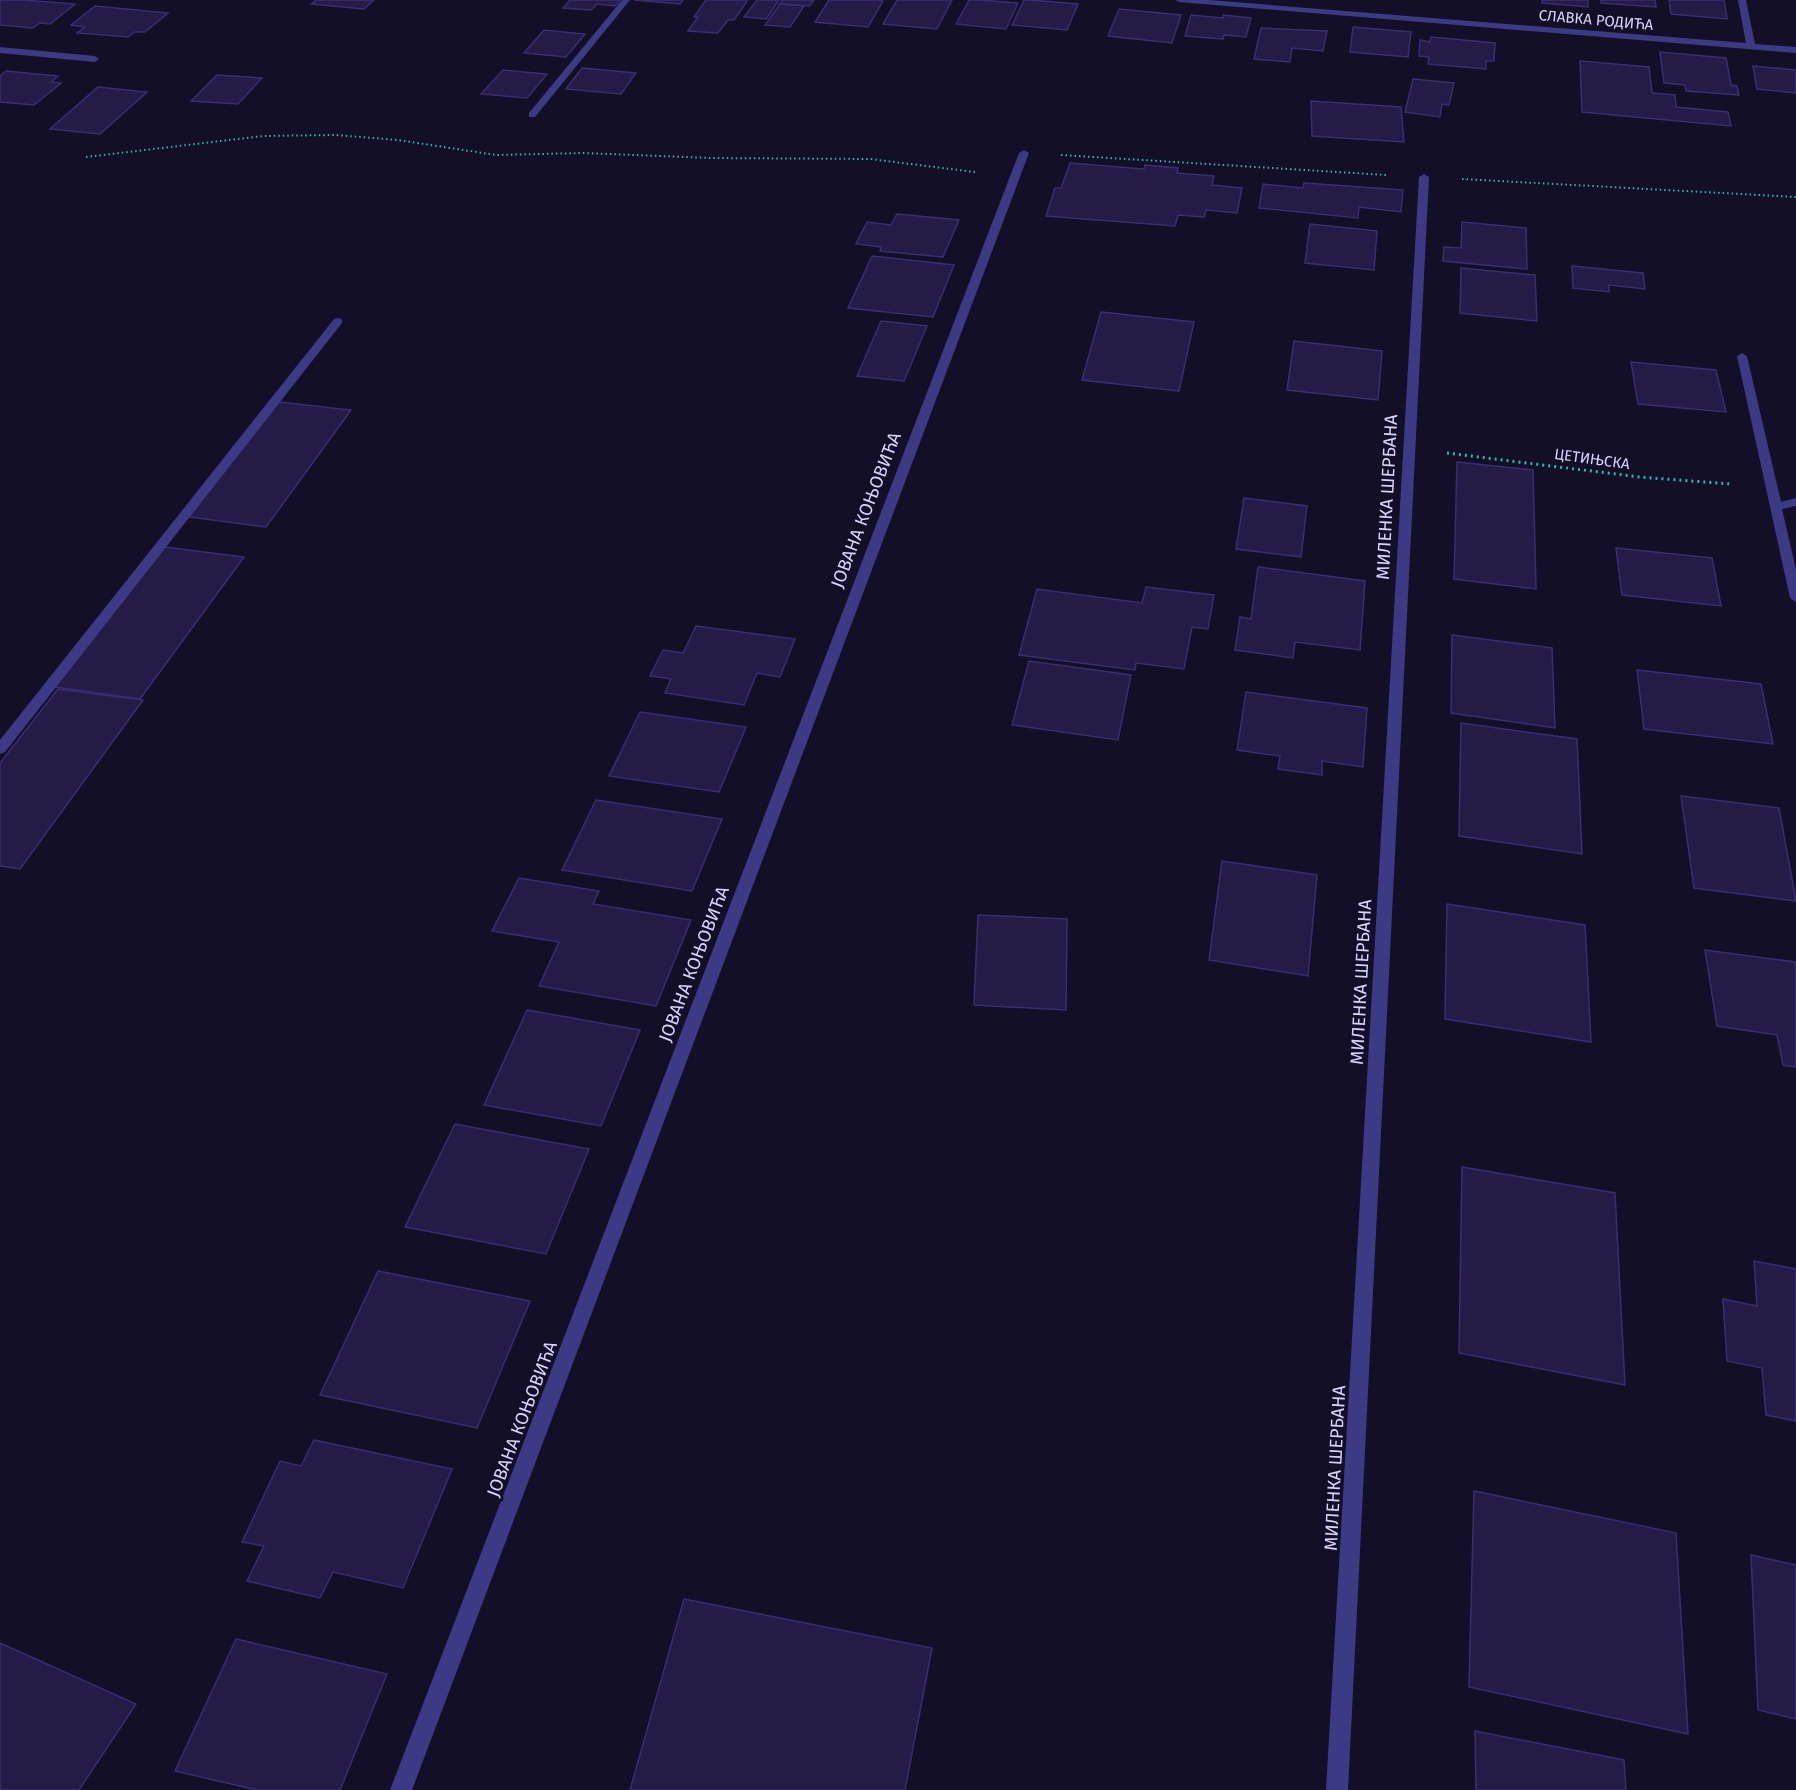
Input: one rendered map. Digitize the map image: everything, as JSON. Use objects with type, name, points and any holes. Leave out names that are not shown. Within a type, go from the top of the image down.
[{"type":"street","points":[[532,115],[626,0]]},
{"type":"street","name":"СЛАВКА РОДИЋА","points":[[1179,0],[1796,50]]},
{"type":"street","points":[[1742,0],[1751,47]]},
{"type":"street","points":[[0,50],[95,59]]},
{"type":"street","name":"ЈОВАНА КОЊОВИЋА","points":[[401,1790],[1024,153]]},
{"type":"street","name":"МИЛЕНКА ШЕРБАНА","points":[[1337,1790],[1424,177]]},
{"type":"street","points":[[0,749],[338,321]]},
{"type":"street","points":[[1742,356],[1796,598]]},
{"type":"street","points":[[1776,507],[1796,502]]},
{"type":"path","points":[[86,157],[263,136],[336,135],[398,140],[496,155],[583,153],[711,158],[870,159],[939,166],[1013,178]]},
{"type":"path","name":"ЦЕТИЊСКА","points":[[1410,449],[1566,466],[1639,477],[1771,488]]},
{"type":"building","points":[[0,0],[75,4],[50,24],[40,23],[33,28],[0,25]]},
{"type":"building","points":[[316,0],[374,0],[364,9],[311,4]]},
{"type":"building","points":[[570,0],[620,0],[615,6],[597,4],[591,10],[563,8]]},
{"type":"building","points":[[634,0],[683,0],[680,4]]},
{"type":"building","points":[[706,0],[748,0],[734,20],[728,20],[718,33],[688,31],[698,17],[694,17]]},
{"type":"building","points":[[757,0],[779,0],[766,19],[744,17]]},
{"type":"building","points":[[782,0],[814,0],[809,6],[780,4]]},
{"type":"building","points":[[829,0],[883,1],[868,27],[815,22]]},
{"type":"building","points":[[897,0],[952,0],[937,29],[883,24]]},
{"type":"building","points":[[969,0],[1018,3],[1006,29],[956,24]]},
{"type":"building","points":[[1024,0],[1078,4],[1067,30],[1012,25]]},
{"type":"building","points":[[1542,0],[1588,0],[1588,7],[1542,3]]},
{"type":"building","points":[[1601,0],[1655,0],[1656,7],[1601,3]]},
{"type":"building","points":[[1669,0],[1724,0],[1727,19],[1671,14]]},
{"type":"building","points":[[780,4],[804,6],[790,27],[765,25]]},
{"type":"building","points":[[95,6],[168,13],[145,32],[135,32],[128,37],[77,33],[85,27],[71,25]]},
{"type":"building","points":[[1119,9],[1181,15],[1172,43],[1108,36]]},
{"type":"building","points":[[1191,15],[1251,18],[1246,37],[1224,35],[1223,39],[1185,36]]},
{"type":"building","points":[[1353,27],[1411,32],[1408,57],[1350,52]]},
{"type":"building","points":[[1261,28],[1327,31],[1323,51],[1292,48],[1290,62],[1254,59]]},
{"type":"building","points":[[544,30],[585,34],[566,57],[524,53]]},
{"type":"building","points":[[1431,37],[1495,43],[1494,61],[1486,61],[1486,69],[1428,64],[1429,57],[1419,56],[1420,40],[1430,42]]},
{"type":"building","points":[[1660,52],[1726,58],[1731,85],[1737,86],[1739,95],[1686,91],[1685,85],[1664,83]]},
{"type":"building","points":[[1580,61],[1649,67],[1652,93],[1675,95],[1676,107],[1728,112],[1731,126],[1582,112]]},
{"type":"building","points":[[1753,66],[1796,70],[1796,93],[1757,89]]},
{"type":"building","points":[[582,68],[636,73],[621,94],[566,89]]},
{"type":"building","points":[[503,70],[547,74],[527,98],[481,94]]},
{"type":"building","points":[[6,71],[58,76],[51,82],[61,83],[34,105],[0,102],[0,76]]},
{"type":"building","points":[[217,75],[262,78],[238,104],[191,101]]},
{"type":"building","points":[[1413,79],[1454,83],[1449,105],[1442,104],[1440,117],[1405,112]]},
{"type":"building","points":[[98,87],[147,92],[100,134],[50,129]]},
{"type":"building","points":[[1311,101],[1401,107],[1404,142],[1312,136]]},
{"type":"building","points":[[1070,163],[1144,169],[1145,165],[1178,168],[1177,173],[1214,176],[1212,185],[1242,188],[1237,213],[1206,210],[1204,217],[1178,215],[1175,226],[1046,216],[1055,188],[1061,188]]},
{"type":"building","points":[[1304,183],[1403,190],[1401,212],[1359,207],[1358,218],[1259,208],[1263,184],[1303,188]]},
{"type":"building","points":[[897,214],[959,220],[943,257],[880,251],[881,247],[856,244],[867,222],[891,225]]},
{"type":"building","points":[[1462,222],[1526,228],[1527,269],[1443,261],[1444,247],[1461,248]]},
{"type":"building","points":[[1310,224],[1377,231],[1374,270],[1305,263]]},
{"type":"building","points":[[872,256],[954,265],[933,317],[848,308]]},
{"type":"building","points":[[1572,266],[1643,273],[1645,289],[1609,285],[1609,292],[1573,288]]},
{"type":"building","points":[[1461,268],[1535,275],[1537,321],[1460,313]]},
{"type":"building","points":[[1101,312],[1194,322],[1179,391],[1082,380]]},
{"type":"building","points":[[881,321],[927,326],[904,381],[857,376]]},
{"type":"building","points":[[1294,341],[1382,351],[1378,400],[1287,390]]},
{"type":"building","points":[[1631,362],[1716,370],[1726,412],[1638,404]]},
{"type":"building","points":[[279,402],[351,410],[266,527],[189,517]]},
{"type":"building","points":[[1457,462],[1533,470],[1536,589],[1454,579]]},
{"type":"building","points":[[1244,498],[1307,506],[1301,557],[1236,549]]},
{"type":"building","points":[[165,547],[244,557],[140,699],[55,687]]},
{"type":"building","points":[[1616,548],[1712,558],[1721,606],[1622,595]]},
{"type":"building","points":[[1258,567],[1365,581],[1360,650],[1295,642],[1293,658],[1235,650],[1240,617],[1251,619]]},
{"type":"building","points":[[1146,587],[1214,595],[1208,629],[1192,627],[1184,669],[1136,663],[1135,670],[1019,655],[1037,589],[1142,603]]},
{"type":"building","points":[[696,626],[795,639],[780,677],[757,673],[744,705],[665,693],[671,679],[650,676],[663,650],[683,653]]},
{"type":"building","points":[[1452,635],[1552,648],[1555,728],[1451,713]]},
{"type":"building","points":[[1029,661],[1131,675],[1118,740],[1012,725]]},
{"type":"building","points":[[1637,670],[1761,684],[1773,744],[1644,729]]},
{"type":"building","points":[[58,689],[143,700],[20,869],[0,866],[0,763]]},
{"type":"building","points":[[1246,692],[1367,708],[1363,767],[1322,761],[1322,775],[1278,769],[1280,756],[1237,750]]},
{"type":"building","points":[[640,712],[746,727],[719,792],[609,776]]},
{"type":"building","points":[[1461,723],[1577,739],[1582,854],[1459,836]]},
{"type":"building","points":[[1681,796],[1779,808],[1796,901],[1694,888]]},
{"type":"building","points":[[596,800],[722,819],[692,891],[562,870]]},
{"type":"building","points":[[1222,861],[1317,875],[1308,976],[1209,960]]},
{"type":"building","points":[[519,878],[599,891],[593,904],[691,920],[656,1006],[539,986],[559,942],[492,931]]},
{"type":"building","points":[[1447,904],[1585,925],[1591,1042],[1445,1019]]},
{"type":"building","points":[[978,915],[1067,919],[1066,1010],[974,1005]]},
{"type":"building","points":[[1705,950],[1796,962],[1796,1067],[1783,1065],[1777,1035],[1717,1026]]},
{"type":"building","points":[[527,1010],[640,1030],[601,1126],[484,1105]]},
{"type":"building","points":[[455,1124],[589,1149],[546,1254],[405,1227]]},
{"type":"building","points":[[1462,1167],[1615,1193],[1625,1385],[1459,1353]]},
{"type":"building","points":[[1754,1261],[1796,1269],[1796,1421],[1766,1415],[1762,1368],[1727,1361],[1723,1299],[1757,1306]]},
{"type":"building","points":[[378,1271],[530,1301],[477,1428],[320,1395]]},
{"type":"building","points":[[314,1440],[452,1469],[403,1588],[333,1572],[320,1598],[247,1581],[264,1546],[242,1542],[280,1461],[301,1466]]},
{"type":"building","points":[[1474,1491],[1676,1533],[1688,1734],[1469,1687]]},
{"type":"building","points":[[1751,1555],[1796,1565],[1796,1719],[1758,1710]]},
{"type":"building","points":[[684,1599],[932,1648],[905,1790],[630,1790]]},
{"type":"building","points":[[236,1639],[387,1674],[340,1790],[257,1790],[175,1771]]},
{"type":"building","points":[[0,1643],[136,1704],[79,1790],[0,1790]]},
{"type":"building","points":[[1475,1731],[1624,1760],[1626,1790],[1476,1790]]}]
